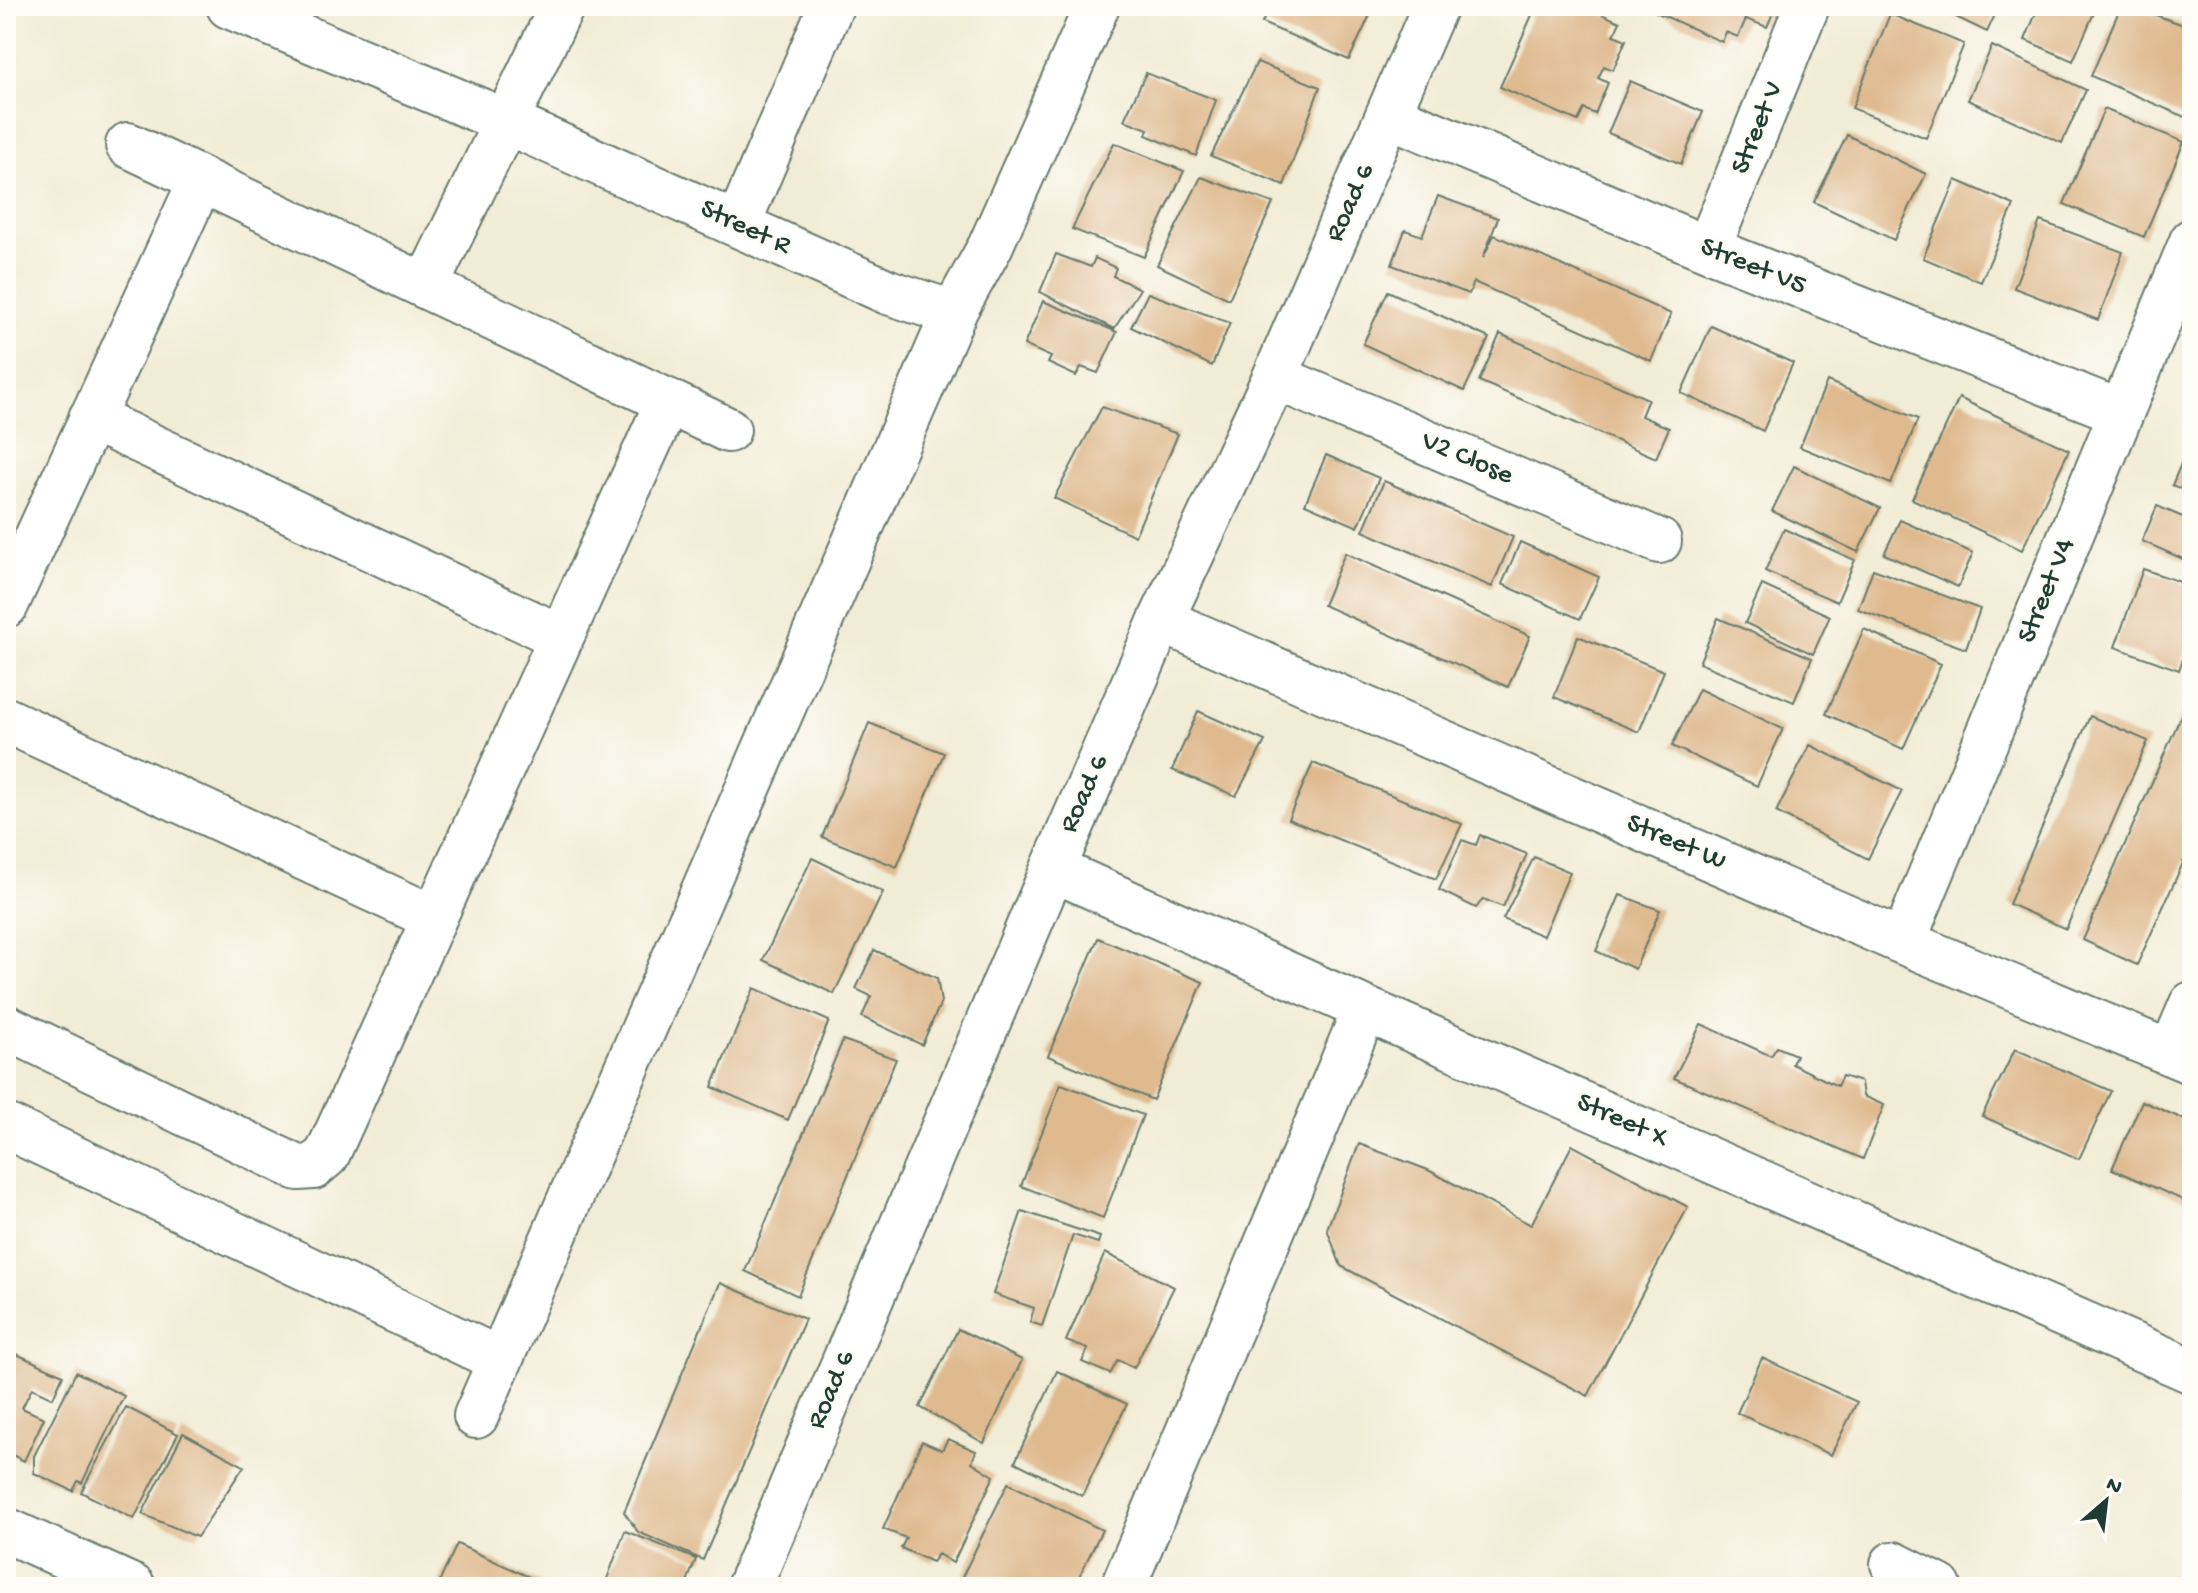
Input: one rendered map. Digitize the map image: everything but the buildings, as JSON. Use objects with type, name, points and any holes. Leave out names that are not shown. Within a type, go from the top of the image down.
[{"type":"street","name":"Street R","points":[[229,6],[505,121],[899,296],[947,311],[956,308]]},
{"type":"street","points":[[426,286],[562,6]]},
{"type":"street","points":[[738,224],[831,6]]},
{"type":"street","points":[[476,1416],[956,308],[990,247],[1097,6]]},
{"type":"street","name":"Road 6","points":[[749,1587],[1161,620],[1275,377],[1435,6]]},
{"type":"street","name":"Street V","points":[[1708,249],[1807,6]]},
{"type":"street","name":"Street V5","points":[[1389,115],[1708,249],[2120,412]]},
{"type":"street","points":[[128,145],[728,430]]},
{"type":"street","points":[[6,605],[201,180]]},
{"type":"street","name":"Street V4","points":[[1903,942],[2192,241]]},
{"type":"street","name":"V2 Close","points":[[1275,377],[1659,541]]},
{"type":"street","points":[[6,1027],[298,1168],[313,1167],[327,1155],[668,401]]},
{"type":"street","points":[[91,418],[561,637]]},
{"type":"street","name":"Street W","points":[[1161,620],[1903,942],[2182,1057]]},
{"type":"street","points":[[6,720],[434,918]]},
{"type":"street","name":"Street X","points":[[1053,869],[2192,1371]]},
{"type":"street","points":[[2182,1057],[2192,1004]]},
{"type":"street","points":[[1123,1587],[1365,1009]]},
{"type":"street","points":[[6,1126],[500,1360]]},
{"type":"street","points":[[6,1530],[133,1587]]},
{"type":"street","points":[[1893,1564],[1939,1587]]}]
